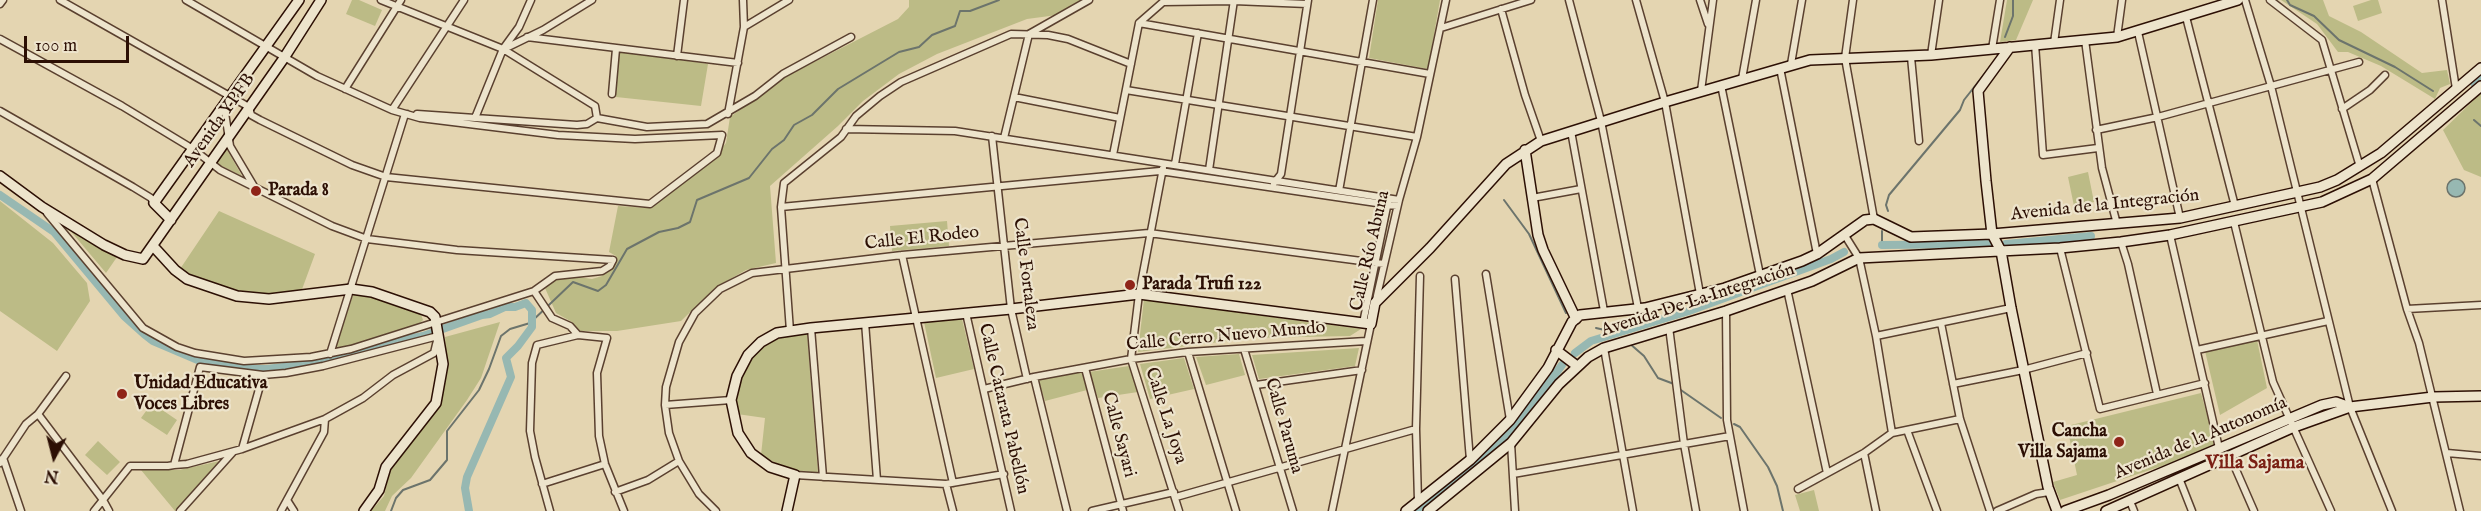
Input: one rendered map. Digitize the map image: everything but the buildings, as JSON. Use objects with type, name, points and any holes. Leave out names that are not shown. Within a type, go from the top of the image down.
[{"type":"street","points":[[0,4],[3,0]]},
{"type":"street","points":[[60,0],[249,107],[251,115],[260,120],[352,165],[386,177],[650,204],[717,153],[722,135],[635,139],[558,135],[436,121],[405,114],[345,89],[284,58],[186,0]]},
{"type":"street","name":"Avenida YPFB","points":[[154,203],[299,0]]},
{"type":"street","name":"Avenida YPFB","points":[[42,207],[104,245],[125,255],[143,259],[284,58],[321,0]]},
{"type":"street","points":[[381,0],[399,3],[447,26],[504,49],[595,106],[597,118]]},
{"type":"street","points":[[392,110],[464,0]]},
{"type":"street","points":[[475,118],[504,49],[519,27],[531,0]]},
{"type":"street","points":[[504,49],[592,0]]},
{"type":"street","points":[[677,57],[684,0]]},
{"type":"street","points":[[728,114],[744,27],[743,0]]},
{"type":"street","points":[[744,27],[789,0]]},
{"type":"street","points":[[1004,138],[1029,34],[1089,0]]},
{"type":"street","points":[[1339,191],[1373,0]]},
{"type":"street","name":"Calle Río Abuna","points":[[1332,511],[1362,370],[1367,324],[1375,303],[1398,203],[1417,137],[1446,0]]},
{"type":"street","points":[[1441,28],[1531,0]]},
{"type":"street","points":[[1569,0],[1601,121],[1638,308]]},
{"type":"street","points":[[1636,0],[1665,102],[1700,294]]},
{"type":"street","points":[[1700,0],[1709,27]]},
{"type":"street","points":[[1701,91],[1713,0]]},
{"type":"street","points":[[1742,79],[1756,0]]},
{"type":"street","points":[[1791,64],[1802,0]]},
{"type":"street","points":[[1853,0],[1845,58],[1874,219]]},
{"type":"street","points":[[1931,56],[1939,0]]},
{"type":"street","points":[[1992,49],[2000,0]]},
{"type":"street","points":[[2054,43],[2060,0]]},
{"type":"street","points":[[2117,37],[2122,0]]},
{"type":"street","points":[[1375,303],[1430,248],[1498,172],[1525,150],[1541,141],[1601,121],[1810,60],[1931,56],[2117,37],[2238,0]]},
{"type":"street","points":[[2245,0],[2271,86],[2350,407],[2392,511]]},
{"type":"street","points":[[2270,0],[2322,40],[2360,168]]},
{"type":"street","points":[[2442,0],[2456,89]]},
{"type":"street","points":[[1209,170],[1234,1]]},
{"type":"street","points":[[1113,155],[1139,23],[1162,2],[1307,2],[1281,174],[1269,188]]},
{"type":"street","points":[[345,89],[399,3]]},
{"type":"street","points":[[1501,9],[1525,95],[1541,141]]},
{"type":"street","points":[[2186,17],[2235,206]]},
{"type":"street","points":[[1139,23],[1430,74]]},
{"type":"street","points":[[2138,32],[2180,218]]},
{"type":"street","points":[[1175,164],[1198,33]]},
{"type":"street","points":[[790,331],[781,207],[783,183],[841,137],[856,116],[880,96],[901,82],[1011,34],[1048,35],[1081,43],[1131,64]]},
{"type":"street","points":[[527,37],[738,63]]},
{"type":"street","points":[[405,114],[577,125],[587,124],[597,118],[647,127],[707,124],[728,114],[783,74],[851,37]]},
{"type":"street","points":[[0,39],[122,106],[256,190],[332,226],[367,239],[456,250],[613,260],[610,266],[602,271],[555,276],[534,291],[438,329],[323,366],[263,375],[200,367],[174,465]]},
{"type":"street","points":[[2085,40],[2098,148],[2117,224]]},
{"type":"street","points":[[2035,44],[2043,155],[2098,148]]},
{"type":"street","points":[[2010,47],[1978,91],[1992,234],[2001,251],[2049,492],[2057,511]]},
{"type":"street","points":[[612,94],[616,49]]},
{"type":"street","points":[[1911,57],[1919,141]]},
{"type":"street","points":[[2096,130],[2158,117],[2359,62]]},
{"type":"street","points":[[1780,68],[1817,254]]},
{"type":"street","name":"Avenida de la Integración","points":[[1874,219],[1911,237],[1992,234],[2180,218],[2297,192],[2337,180],[2360,168],[2381,153],[2481,68]]},
{"type":"street","points":[[2342,109],[2370,90],[2385,75]]},
{"type":"street","points":[[1721,85],[1760,275]]},
{"type":"street","name":"Avenida de la Integración","points":[[2001,251],[2060,248],[2170,235],[2340,196],[2372,179],[2481,86]]},
{"type":"street","points":[[1126,90],[1417,137]]},
{"type":"street","points":[[1014,97],[1120,118]]},
{"type":"street","points":[[2446,98],[2457,107]]},
{"type":"street","points":[[224,106],[230,146],[256,190]]},
{"type":"street","points":[[0,111],[151,198],[171,220]]},
{"type":"street","points":[[330,354],[405,114]]},
{"type":"street","points":[[846,129],[955,131],[1175,164],[1339,191],[1388,202]]},
{"type":"street","points":[[1571,131],[1604,311]]},
{"type":"street","name":"Calle Fortaleza","points":[[992,136],[1011,309],[1027,379]]},
{"type":"street","points":[[1525,150],[1543,250],[1576,318]]},
{"type":"street","points":[[1160,171],[1166,163]]},
{"type":"street","points":[[781,207],[1160,171],[1269,188],[1398,203]]},
{"type":"street","name":"Calle La Joya","points":[[1160,171],[1139,294],[1131,359],[1179,511]]},
{"type":"street","points":[[0,176],[42,207],[143,328],[154,336],[195,353],[244,361],[276,361],[330,354],[438,329]]},
{"type":"street","points":[[2372,179],[2407,309],[2419,343],[2460,511]]},
{"type":"street","points":[[1532,198],[1581,189]]},
{"type":"street","points":[[1004,474],[950,484],[795,475],[770,467],[751,453],[738,433],[731,400],[737,376],[748,355],[769,337],[790,331],[1139,294],[1367,324],[1388,202]]},
{"type":"street","name":"Avenida De La Integración","points":[[1406,511],[1470,460],[1510,420],[1548,368],[1568,326],[1580,315],[1645,308],[1760,275],[1817,254],[1865,220],[1874,219]]},
{"type":"street","points":[[2234,222],[2273,382],[2331,511]]},
{"type":"street","name":"Calle El Rodeo","points":[[716,511],[699,494],[679,461],[669,433],[665,405],[669,373],[679,342],[695,313],[706,300],[735,280],[752,273],[902,255],[1149,233],[1384,264]]},
{"type":"street","points":[[1844,234],[1859,258],[1876,336],[1892,433]]},
{"type":"street","points":[[2170,235],[2219,448]]},
{"type":"street","points":[[2121,242],[2157,394]]},
{"type":"street","points":[[153,246],[175,270],[187,279],[237,296],[269,299],[351,289],[372,292],[430,312],[435,317],[443,364],[436,403],[386,467],[379,490],[364,511]]},
{"type":"street","points":[[2060,248],[2100,409],[2205,383]]},
{"type":"street","name":"Avenida De La Integración","points":[[1428,511],[1511,443],[1559,384],[1577,366],[1604,348],[1726,311],[1812,281],[1859,258],[2001,251]]},
{"type":"street","points":[[902,255],[950,484],[953,511]]},
{"type":"street","points":[[1486,274],[1510,420]]},
{"type":"street","points":[[1418,501],[1416,429],[1420,276]]},
{"type":"street","points":[[1455,279],[1470,460]]},
{"type":"street","points":[[1787,289],[1827,473]]},
{"type":"street","points":[[534,291],[552,318],[570,326],[578,335]]},
{"type":"street","points":[[2407,309],[2481,305]]},
{"type":"street","points":[[1876,336],[2011,308]]},
{"type":"street","points":[[1726,311],[1728,348],[1726,399],[1744,511]]},
{"type":"street","name":"Calle Catarata Pabellón","points":[[966,314],[1011,511]]},
{"type":"street","points":[[2197,350],[2328,321]]},
{"type":"street","points":[[865,322],[877,480]]},
{"type":"street","points":[[1941,323],[1960,419],[1990,511]]},
{"type":"street","points":[[1669,327],[1684,444],[1696,511]]},
{"type":"street","points":[[811,328],[823,477]]},
{"type":"street","points":[[94,511],[130,466],[174,465],[233,452],[325,419],[363,398],[393,375],[434,353],[438,329]]},
{"type":"street","points":[[550,511],[530,431],[533,357],[537,345],[578,335],[607,338],[597,373],[599,436],[605,464],[624,511]]},
{"type":"street","name":"Calle Cerro Nuevo Mundo","points":[[984,389],[1131,359],[1188,352],[1366,341]]},
{"type":"street","points":[[1604,348],[1633,511]]},
{"type":"street","name":"Calle Paruma","points":[[1244,349],[1293,511]]},
{"type":"street","points":[[1556,350],[1577,366]]},
{"type":"street","points":[[1188,352],[1236,511]]},
{"type":"street","points":[[1953,384],[2023,370],[2087,353]]},
{"type":"street","name":"Calle Sayari","points":[[1085,368],[1122,508]]},
{"type":"street","points":[[1256,385],[1362,370]]},
{"type":"street","points":[[242,449],[263,375]]},
{"type":"street","points":[[21,511],[2,460],[26,424],[38,414],[66,376]]},
{"type":"street","points":[[1034,377],[1066,511]]},
{"type":"street","name":"Avenida de la Autonomía","points":[[2065,511],[2109,495],[2219,448],[2292,423],[2350,407],[2433,397],[2481,396]]},
{"type":"street","points":[[665,405],[731,400]]},
{"type":"street","points":[[38,414],[110,511]]},
{"type":"street","points":[[281,511],[324,432],[325,419]]},
{"type":"street","points":[[1798,489],[1864,453],[1892,433],[1960,419]]},
{"type":"street","name":"Avenida de la Autonomía","points":[[2106,511],[2230,456],[2292,423]]},
{"type":"street","points":[[1092,511],[1122,508],[1228,483],[1416,429]]},
{"type":"street","points":[[1907,430],[1937,511]]},
{"type":"street","points":[[1513,474],[1622,453],[1731,436]]},
{"type":"street","points":[[1511,443],[1515,511]]},
{"type":"street","points":[[180,511],[233,452]]},
{"type":"street","points":[[1864,453],[1875,511]]},
{"type":"street","points":[[2447,453],[2481,456]]},
{"type":"street","points":[[2230,456],[2254,511]]},
{"type":"street","points":[[615,492],[648,480],[679,461]]},
{"type":"street","points":[[542,484],[605,464]]},
{"type":"street","points":[[787,511],[795,475]]},
{"type":"street","points":[[2179,478],[2192,511]]},
{"type":"street","points":[[1997,511],[2036,494],[2049,492]]},
{"type":"street","points":[[287,500],[294,511]]},
{"type":"street","points":[[2130,501],[2134,511]]},
{"type":"shaded area","points":[[352,0],[359,0],[382,10],[375,26],[346,14]]},
{"type":"shaded area","points":[[909,0],[1083,0],[1057,15],[1027,19],[937,54],[899,74],[863,101],[770,186],[776,263],[746,270],[716,287],[681,321],[617,331],[578,331],[572,322],[556,313],[545,288],[558,279],[572,276],[592,279],[602,276],[614,263],[616,256],[609,252],[618,206],[648,208],[718,153],[726,143],[730,117],[787,76],[898,19],[909,7]]},
{"type":"shaded area","points":[[1378,0],[1440,0],[1428,69],[1369,58]]},
{"type":"shaded area","points":[[2007,0],[2033,0],[2016,40],[2000,42]]},
{"type":"shaded area","points":[[2281,0],[2323,0],[2329,16],[2361,32],[2422,73],[2447,70],[2450,84],[2440,88],[2435,99],[2381,66],[2348,52],[2338,52],[2317,24]]},
{"type":"shaded area","points":[[2378,0],[2382,13],[2358,21],[2353,6]]},
{"type":"shaded area","points":[[619,51],[708,64],[701,106],[616,97]]},
{"type":"shaded area","points":[[2481,93],[2481,177],[2464,170],[2443,130]]},
{"type":"shaded area","points":[[225,146],[242,176],[214,162]]},
{"type":"shaded area","points":[[2088,172],[2094,202],[2074,206],[2068,177]]},
{"type":"shaded area","points":[[0,201],[53,243],[87,283],[90,301],[57,351],[0,311]]},
{"type":"shaded area","points":[[219,211],[315,254],[301,292],[247,295],[190,277],[180,269]]},
{"type":"shaded area","points":[[947,221],[949,246],[892,251],[890,226]]},
{"type":"shaded area","points":[[63,222],[117,257],[106,273]]},
{"type":"shaded area","points":[[354,292],[420,312],[423,320],[417,326],[339,349],[335,348]]},
{"type":"shaded area","points":[[1144,299],[1361,329],[1350,336],[1252,338],[1138,352]]},
{"type":"shaded area","points":[[962,319],[974,369],[936,378],[924,322]]},
{"type":"shaded area","points":[[500,322],[481,378],[467,400],[411,478],[392,496],[385,511],[371,511],[384,496],[390,470],[441,405],[447,365],[445,337]]},
{"type":"shaded area","points":[[807,333],[818,473],[789,470],[761,455],[765,418],[737,414],[735,405],[743,369],[756,353],[770,342],[787,336]]},
{"type":"shaded area","points":[[2257,340],[2267,388],[2220,415],[2205,351]]},
{"type":"shaded area","points":[[1359,348],[1355,366],[1259,379],[1252,355]]},
{"type":"shaded area","points":[[1239,354],[1245,375],[1206,385],[1196,357]]},
{"type":"shaded area","points":[[1184,358],[1194,389],[1150,399],[1140,364]]},
{"type":"shaded area","points":[[1129,366],[1138,392],[1098,398],[1089,372]]},
{"type":"shaded area","points":[[1082,372],[1087,390],[1045,401],[1038,379]]},
{"type":"shaded area","points":[[2201,393],[2216,448],[2060,500],[2053,482],[2077,475],[2067,426]]},
{"type":"shaded area","points":[[152,403],[177,420],[167,435],[141,418]]},
{"type":"shaded area","points":[[98,441],[120,462],[107,475],[85,455]]},
{"type":"shaded area","points":[[220,461],[175,511],[141,470],[179,470]]},
{"type":"shaded area","points":[[1814,490],[1819,511],[1800,511],[1795,495]]},
{"type":"water","points":[[2456,179],[2462,182],[2465,188],[2462,194],[2456,197],[2450,194],[2447,188],[2450,182]]},
{"type":"waterway","points":[[391,511],[396,498],[403,490],[430,480],[447,460],[447,431],[479,390],[501,336],[510,329],[530,323],[573,282],[598,291],[606,285],[627,249],[659,232],[678,228],[690,222],[697,200],[749,178],[772,149],[784,140],[794,125],[812,115],[838,89],[899,52],[919,47],[932,35],[955,26],[960,11],[970,11],[999,0]]},
{"type":"waterway","points":[[2005,37],[2013,16],[2013,0]]},
{"type":"waterway","points":[[2287,0],[2290,5],[2314,16],[2339,40],[2395,67],[2433,91]]},
{"type":"waterway","points":[[1888,211],[1886,205],[1889,195],[1960,110],[1964,100],[1997,58]]},
{"type":"waterway","points":[[2474,83],[2481,78]]},
{"type":"waterway","points":[[2474,120],[2481,126]]},
{"type":"waterway","points":[[0,195],[54,232],[124,316],[144,334],[153,341],[200,361],[244,369],[310,364],[343,358],[381,344],[423,336],[505,307],[515,307],[526,303],[532,310],[532,327],[506,358],[511,377],[467,477],[465,488],[469,511]]},
{"type":"waterway","points":[[1504,200],[1529,234],[1566,313]]},
{"type":"waterway","points":[[1882,231],[1882,245]]},
{"type":"waterway","points":[[2006,244],[2091,236]]},
{"type":"waterway","points":[[1882,245],[1997,244]]},
{"type":"waterway","points":[[1575,353],[1591,341],[1689,311],[1831,259],[1844,252]]},
{"type":"waterway","points":[[1596,328],[1609,331]]},
{"type":"waterway","points":[[1629,343],[1644,356],[1658,378],[1674,384]]},
{"type":"waterway","points":[[1415,511],[1467,472],[1500,442],[1525,415],[1562,365]]},
{"type":"waterway","points":[[1678,388],[1721,418]]},
{"type":"waterway","points":[[1734,424],[1740,427],[1768,467],[1777,486],[1783,511]]},
{"type":"place","name":"Parada 8","points":[[256,191]]},
{"type":"place","name":"Parada Trufi 122","points":[[1130,285]]},
{"type":"place","name":"Unidad Educativa Voces Libres","points":[[122,394]]},
{"type":"place","name":"Cancha Villa Sajama","points":[[2119,442]]},
{"type":"district","name":"Villa Sajama","points":[[2255,464]]}]
